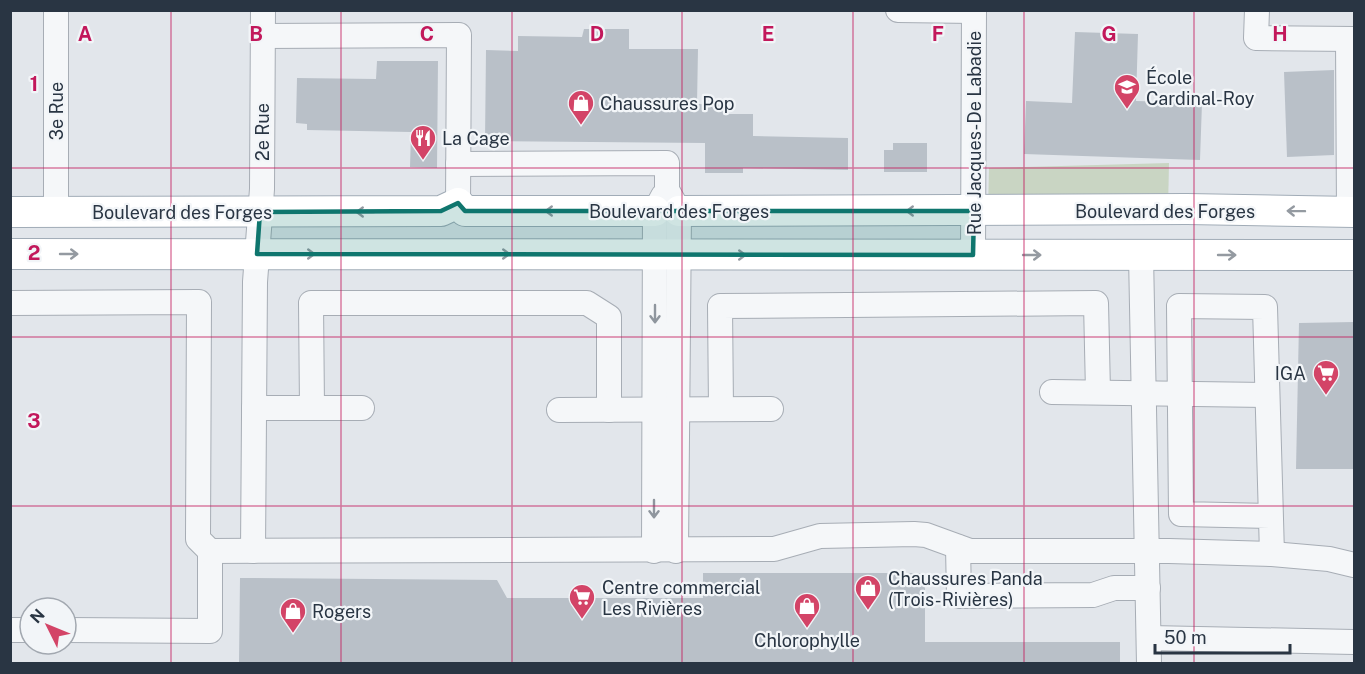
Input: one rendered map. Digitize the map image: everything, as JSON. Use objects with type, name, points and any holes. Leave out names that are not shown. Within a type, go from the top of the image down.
[{"type":"main road","name":"Boulevard des Forges","points":[[10,212],[441,211],[458,203],[465,211],[667,204],[974,211],[1187,209],[1352,212]]},
{"type":"main road","points":[[10,254],[1354,255]]},
{"type":"street","name":"3e Rue","points":[[56,10],[56,212]]},
{"type":"street","name":"2e Rue","points":[[253,551],[263,10]]},
{"type":"street","points":[[898,10],[974,11]]},
{"type":"street","points":[[1257,10],[1256,38],[1351,39],[1352,212]]},
{"type":"street","name":"Rue Jacques-De Labadie","points":[[973,255],[974,11]]},
{"type":"street","points":[[262,36],[459,35],[458,203]]},
{"type":"street","points":[[458,164],[667,164],[665,551]]},
{"type":"street","points":[[1141,255],[1149,663]]},
{"type":"street","points":[[10,303],[199,302],[198,539],[210,552],[210,631],[78,630]]},
{"type":"street","points":[[312,408],[311,303],[588,303],[609,317],[609,410]]},
{"type":"street","points":[[721,409],[720,306],[1096,303],[1098,392]]},
{"type":"street","points":[[1270,516],[1182,513],[1179,306],[1265,307],[1272,554]]},
{"type":"street","points":[[1052,392],[1266,395]]},
{"type":"street","points":[[254,408],[362,408]]},
{"type":"street","points":[[559,410],[771,409]]},
{"type":"street","points":[[210,552],[774,549],[820,536],[914,534],[926,535],[970,552],[1146,551],[1272,554],[1329,559],[1354,565]]},
{"type":"street","points":[[958,547],[958,596],[1093,595],[1114,588],[1148,588]]},
{"type":"street","points":[[1149,638],[1354,642]]},
{"type":"highlighted area","points":[[458,203],[465,211],[974,211],[973,255],[257,254],[260,212],[441,211]]},
{"type":"green space","points":[[1169,163],[1168,210],[988,211],[989,168]]},
{"type":"building","points":[[584,29],[629,29],[629,49],[698,49],[697,104],[728,105],[728,114],[753,114],[753,136],[848,138],[848,170],[743,168],[743,173],[705,173],[705,143],[485,141],[486,50],[518,51],[518,36],[582,37]]},
{"type":"building","points":[[1075,32],[1138,34],[1136,101],[1202,103],[1200,160],[1024,154],[1026,101],[1072,103]]},
{"type":"building","points":[[377,61],[438,61],[437,168],[410,167],[411,132],[307,130],[307,124],[296,123],[297,78],[376,79]]},
{"type":"building","points":[[1334,70],[1334,155],[1287,157],[1284,72]]},
{"type":"building","points":[[893,143],[927,143],[927,172],[884,172],[884,150],[893,150]]},
{"type":"building","name":"IGA","points":[[1354,322],[1354,469],[1296,469],[1299,323]]},
{"type":"building","name":"Centre commercial Les Rivières","points":[[703,573],[925,573],[925,642],[1120,642],[1120,663],[239,663],[240,578],[497,580],[507,598],[703,598]]},
{"type":"place","name":"École Cardinal-Roy","points":[[1127,110]]},
{"type":"place","name":"Chaussures Pop","points":[[581,126]]},
{"type":"place","name":"La Cage","points":[[423,161]]},
{"type":"place","name":"IGA","points":[[1326,396]]},
{"type":"place","name":"Chaussures Panda (Trois-Rivières)","points":[[868,611]]},
{"type":"place","name":"Centre commercial Les Rivières","points":[[582,620]]},
{"type":"place","name":"Chlorophylle","points":[[807,629]]},
{"type":"place","name":"Rogers","points":[[293,634]]}]
